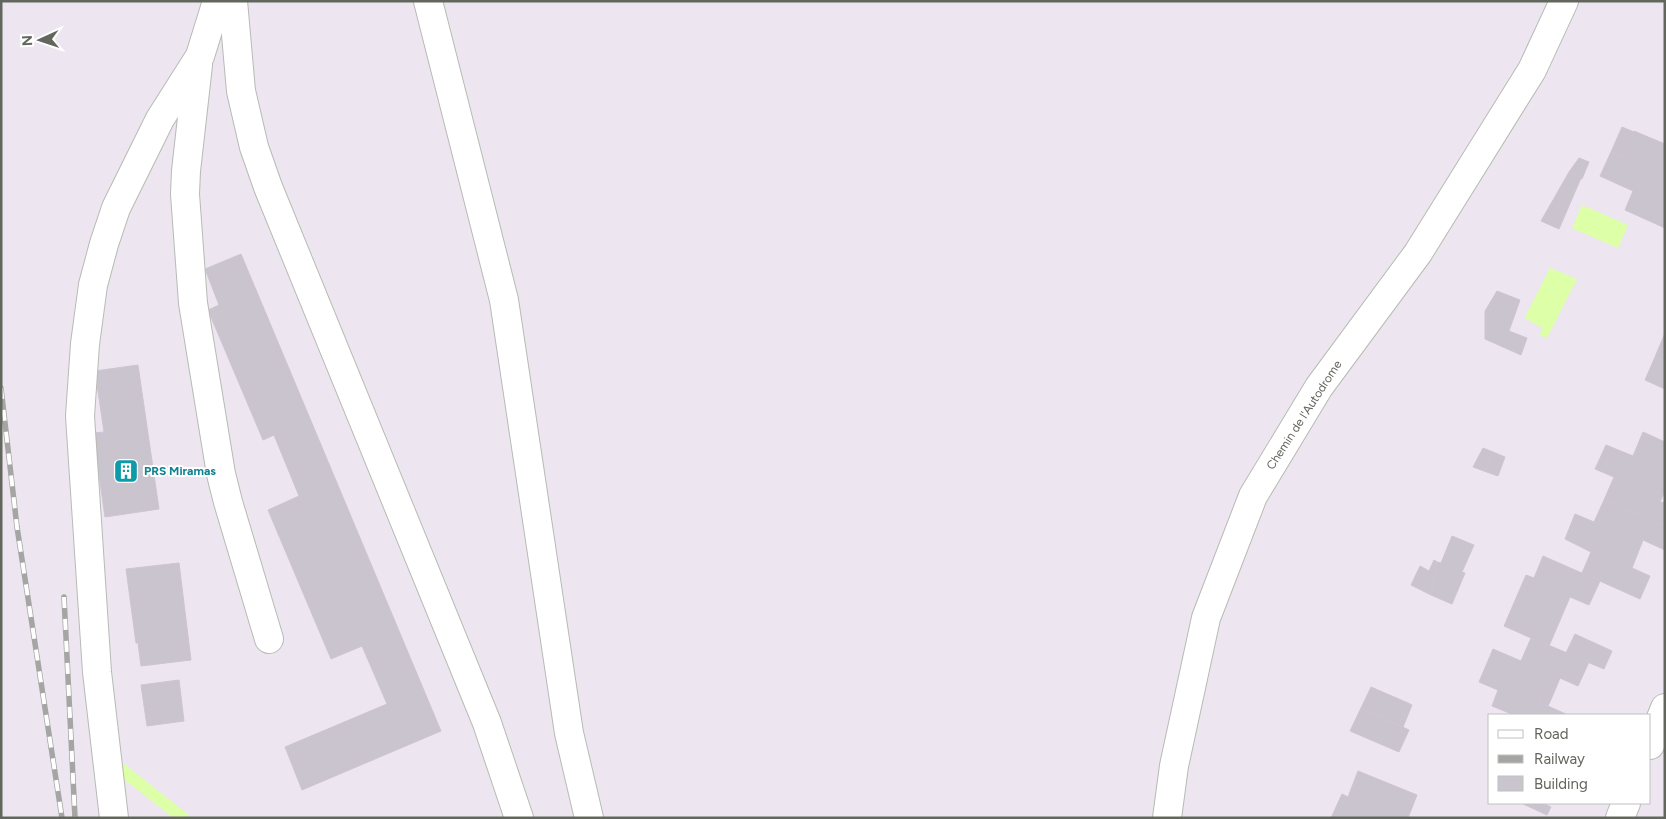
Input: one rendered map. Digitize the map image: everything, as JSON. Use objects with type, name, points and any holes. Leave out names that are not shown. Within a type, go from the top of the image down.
[{"type":"street","points":[[217,1],[200,56],[186,171],[185,194],[193,303],[221,474],[269,639]]},
{"type":"street","points":[[233,1],[241,91],[254,147],[268,187],[487,723],[519,818]]},
{"type":"street","points":[[428,1],[504,300],[569,733],[589,818]]},
{"type":"street","name":"Chemin de l'Autodrome","points":[[1167,818],[1174,766],[1206,618],[1253,496],[1319,387],[1418,253],[1532,70],[1564,1]]},
{"type":"street","points":[[114,818],[97,672],[80,416],[85,344],[94,285],[104,244],[116,208],[160,119],[200,56]]},
{"type":"street","points":[[1651,742],[1665,708]]},
{"type":"street","points":[[1620,818],[1626,804]]},
{"type":"shaded area","points":[[1582,205],[1628,225],[1618,248],[1572,228]]},
{"type":"shaded area","points":[[1550,268],[1577,279],[1547,338],[1539,335],[1543,328],[1525,317]]},
{"type":"building","points":[[1622,127],[1634,132],[1623,157],[1611,152]]},
{"type":"building","points":[[1634,131],[1665,144],[1665,228],[1625,210],[1633,191],[1600,176],[1611,152],[1623,157]]},
{"type":"building","points":[[1579,158],[1589,162],[1582,179],[1569,172]]},
{"type":"building","points":[[1569,172],[1581,178],[1559,229],[1541,221]]},
{"type":"building","points":[[241,254],[441,731],[302,790],[285,747],[387,704],[362,646],[331,659],[268,510],[299,496],[274,435],[263,440],[208,310],[219,305],[205,269]]},
{"type":"building","points":[[1497,291],[1520,300],[1509,331],[1527,338],[1521,355],[1485,339],[1485,311]]},
{"type":"building","points":[[1665,333],[1665,361],[1655,357]]},
{"type":"building","points":[[1655,357],[1665,361],[1665,389],[1645,380]]},
{"type":"building","name":"PRS Miramas","points":[[138,365],[159,509],[105,517],[93,433],[104,432],[95,371]]},
{"type":"building","points":[[1643,432],[1665,442],[1665,491],[1660,502],[1665,503],[1665,526],[1604,500],[1614,477],[1595,469],[1606,445],[1633,456]]},
{"type":"building","points":[[1483,448],[1493,452],[1484,471],[1473,467]]},
{"type":"building","points":[[1493,452],[1505,457],[1498,476],[1484,471]]},
{"type":"building","points":[[1604,500],[1665,526],[1665,550],[1643,540],[1632,568],[1650,576],[1640,599],[1582,573],[1591,552],[1565,539],[1575,514],[1594,522]]},
{"type":"building","points":[[1452,536],[1474,545],[1462,572],[1465,573],[1452,604],[1431,595],[1437,562],[1441,563]]},
{"type":"building","points":[[1543,556],[1600,581],[1589,605],[1570,597],[1549,646],[1504,626],[1526,575],[1534,578]]},
{"type":"building","points":[[1434,560],[1437,562],[1431,595],[1411,585],[1420,566],[1429,571]]},
{"type":"building","points":[[179,563],[191,660],[141,666],[126,569]]},
{"type":"building","points":[[1575,634],[1612,651],[1604,669],[1566,653]]},
{"type":"building","points":[[1531,638],[1589,662],[1578,686],[1560,678],[1553,695],[1544,691],[1539,702],[1566,714],[1512,714],[1492,706],[1498,690],[1479,682],[1493,649],[1521,661]]},
{"type":"building","points":[[179,680],[184,721],[147,726],[141,685]]},
{"type":"building","points":[[1371,687],[1408,703],[1399,725],[1361,708]]},
{"type":"building","points":[[1544,691],[1553,695],[1548,706],[1539,702]]},
{"type":"building","points":[[1408,703],[1412,705],[1403,727],[1399,725]]},
{"type":"building","points":[[1361,708],[1409,730],[1399,752],[1350,731]]},
{"type":"building","points":[[1358,771],[1417,795],[1408,818],[1331,818],[1342,794],[1348,797]]},
{"type":"building","points":[[1523,804],[1544,804],[1551,807],[1547,815]]},
{"type":"waterway","points":[[117,766],[183,818]]},
{"type":"railway","points":[[1,388],[17,527],[62,818]]},
{"type":"railway","points":[[64,597],[75,818]]},
{"type":"place","name":"PRS Miramas","points":[[126,471]]}]
